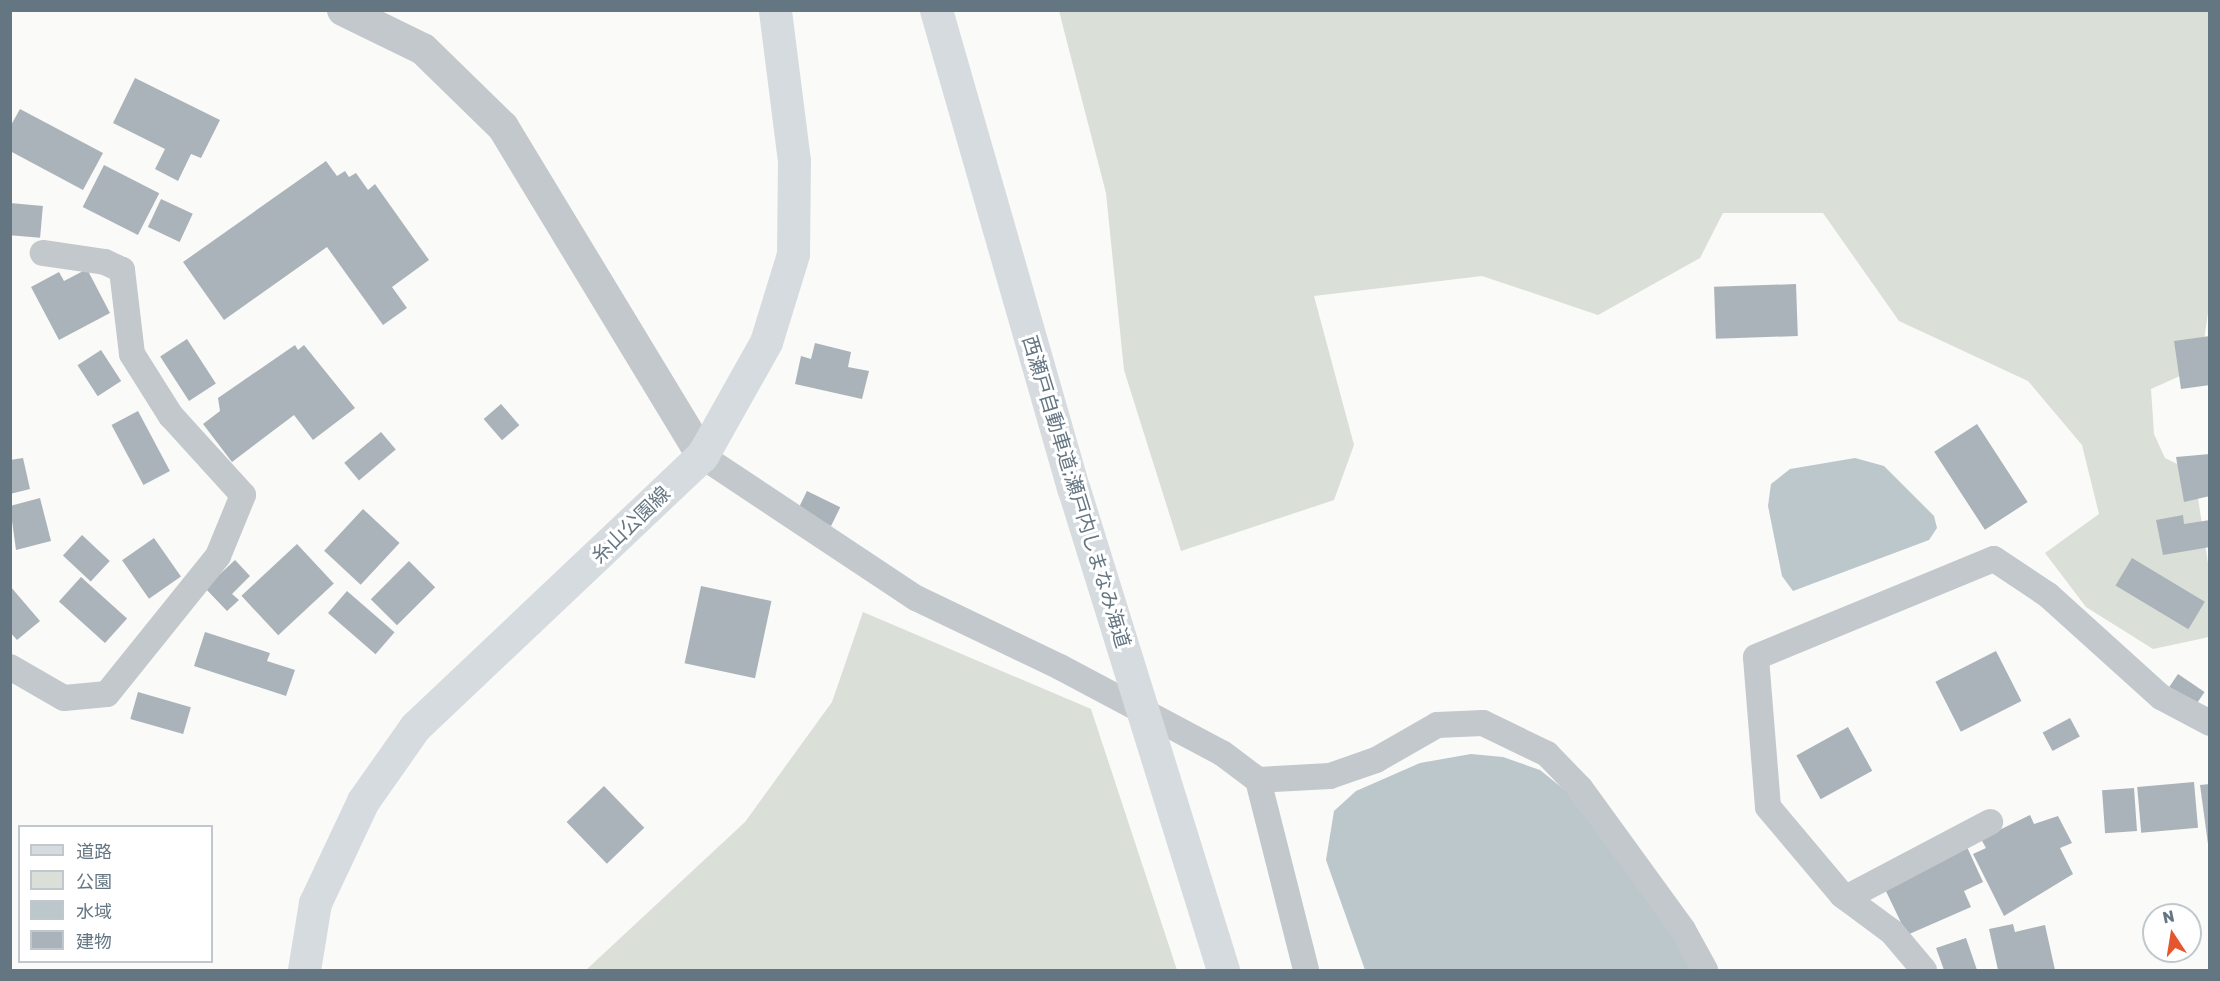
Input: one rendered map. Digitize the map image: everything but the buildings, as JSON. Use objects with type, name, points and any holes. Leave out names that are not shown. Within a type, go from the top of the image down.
[{"type":"main road","name":"糸山公園線","points":[[304,970],[315,903],[363,801],[415,727],[702,456],[766,342],[793,254],[794,161],[775,10]]},
{"type":"main road","name":"西瀬戸自動車道;瀬戸内しまなみ海道","points":[[936,10],[1074,490],[1223,970]]},
{"type":"street","points":[[343,10],[423,49],[503,127],[702,456],[916,598],[1060,667],[1222,753],[1258,780],[1306,970]]},
{"type":"street","points":[[10,667],[64,698],[107,694],[218,556],[243,495],[171,416],[132,354],[122,270],[105,262],[43,253]]},
{"type":"street","points":[[1924,970],[1892,932],[1846,898],[1768,807],[1756,657],[1994,559],[2048,595],[2161,697],[2210,723]]},
{"type":"street","points":[[1258,780],[1330,776],[1376,760],[1437,725],[1483,723],[1547,754],[1580,788],[1683,930],[1705,970]]},
{"type":"street","points":[[1846,898],[1990,822]]},
{"type":"green space","points":[[1059,11],[2209,11],[2209,306],[2200,367],[2151,389],[2154,434],[2165,458],[2194,472],[2209,570],[2209,637],[2153,649],[2086,607],[2045,553],[2099,514],[2082,445],[2028,381],[1899,321],[1823,213],[1723,213],[1700,258],[1598,315],[1482,276],[1314,296],[1354,445],[1334,500],[1181,551],[1124,370],[1106,193]]},
{"type":"green space","points":[[863,612],[1091,709],[1177,970],[586,970],[745,822],[832,702]]},
{"type":"water","points":[[1855,458],[1884,466],[1934,516],[1937,528],[1929,540],[1793,591],[1782,576],[1768,506],[1771,484],[1790,469]]},
{"type":"water","points":[[1471,754],[1503,757],[1540,770],[1566,791],[1701,970],[1365,970],[1326,860],[1334,811],[1356,791],[1420,763]]}]
